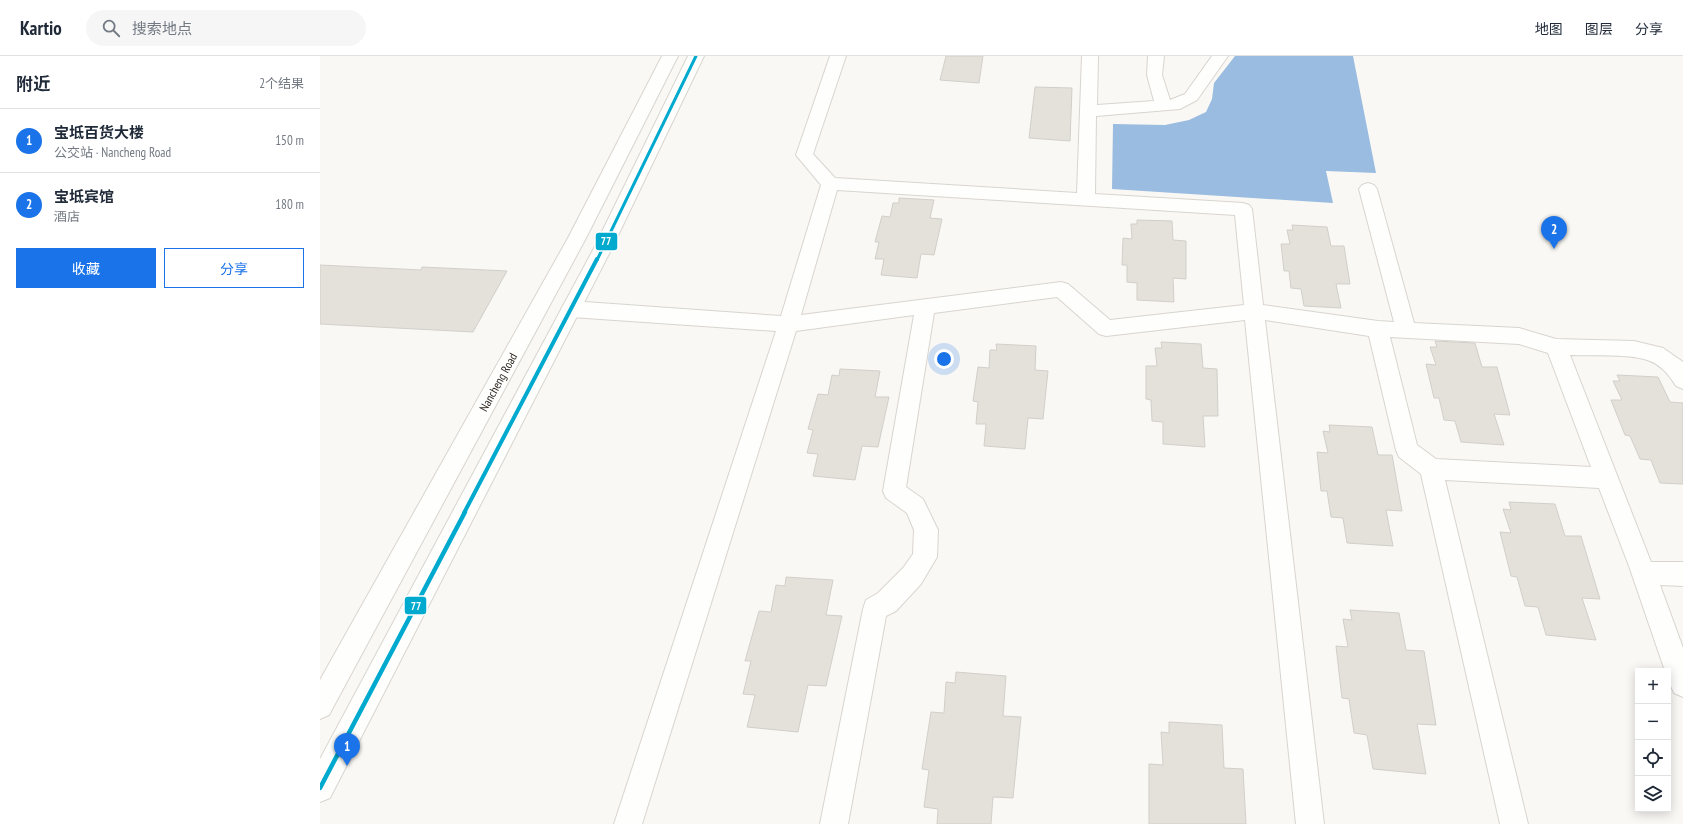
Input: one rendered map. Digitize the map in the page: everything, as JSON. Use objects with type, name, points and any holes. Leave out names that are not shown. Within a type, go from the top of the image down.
[{"type":"street","name":"Nancheng Road","points":[[320,706],[577,238],[670,56]]},
{"type":"street","points":[[320,788],[603,248],[696,56]]},
{"type":"street","points":[[838,56],[804,155],[830,184],[1242,209],[1310,824]]},
{"type":"street","points":[[1086,199],[1090,56]]},
{"type":"street","points":[[1156,56],[1154,62],[1156,86],[1164,106]]},
{"type":"street","points":[[1089,111],[1174,105],[1191,97],[1220,56]]},
{"type":"street","points":[[628,824],[788,324],[830,184]]},
{"type":"street","points":[[1368,189],[1406,331]]},
{"type":"street","points":[[571,309],[788,324],[1061,289],[1106,328],[1254,311],[1378,329],[1519,336],[1556,347],[1634,349],[1656,354],[1678,369],[1683,380]]},
{"type":"street","points":[[834,824],[876,609],[887,602],[912,576],[925,557],[926,530],[915,506],[894,491],[925,306]]},
{"type":"street","points":[[1378,329],[1407,450],[1431,469],[1607,478]]},
{"type":"street","points":[[1556,347],[1644,573],[1683,684]]},
{"type":"street","points":[[1431,469],[1514,824]]},
{"type":"street","points":[[1644,573],[1683,574]]},
{"type":"water","points":[[1235,56],[1353,56],[1376,173],[1326,171],[1333,203],[1112,189],[1113,124],[1165,125],[1189,120],[1206,112],[1212,99],[1214,83]]},
{"type":"building","points":[[946,56],[983,56],[979,83],[940,80]]},
{"type":"building","points":[[1035,87],[1072,88],[1070,141],[1029,138]]},
{"type":"building","points":[[899,198],[934,200],[930,218],[942,219],[934,255],[921,254],[917,278],[881,275],[884,259],[875,259],[879,242],[875,242],[882,216],[890,217],[893,203],[899,203]]},
{"type":"building","points":[[1137,220],[1172,221],[1173,240],[1186,241],[1186,279],[1173,278],[1174,302],[1137,300],[1137,283],[1127,282],[1127,265],[1122,265],[1123,238],[1132,239],[1131,224],[1137,224]]},
{"type":"building","points":[[1292,225],[1327,227],[1331,246],[1344,246],[1350,284],[1336,284],[1341,308],[1304,306],[1301,289],[1291,288],[1289,271],[1284,271],[1281,244],[1290,244],[1287,230],[1293,230]]},
{"type":"building","points":[[320,265],[421,270],[422,267],[507,271],[473,332],[320,324]]},
{"type":"building","points":[[1435,341],[1475,343],[1482,367],[1497,367],[1510,415],[1494,414],[1504,445],[1461,442],[1455,421],[1444,420],[1439,398],[1434,398],[1426,364],[1436,365],[1430,347],[1437,347]]},
{"type":"building","points":[[1161,342],[1201,344],[1203,368],[1217,369],[1218,416],[1203,416],[1205,447],[1163,444],[1163,422],[1152,421],[1151,400],[1146,399],[1146,366],[1157,366],[1155,348],[1162,348]]},
{"type":"building","points":[[996,344],[1036,346],[1035,370],[1048,371],[1043,419],[1028,418],[1025,449],[984,446],[986,424],[976,424],[978,402],[973,401],[978,367],[989,368],[990,350],[997,350]]},
{"type":"building","points":[[840,369],[880,371],[875,397],[889,397],[878,447],[862,446],[855,480],[813,476],[818,454],[807,453],[813,430],[808,429],[818,394],[828,395],[832,375],[839,376]]},
{"type":"building","points":[[1617,375],[1658,377],[1670,402],[1683,403],[1683,484],[1660,483],[1651,460],[1640,459],[1630,436],[1625,435],[1611,400],[1622,400],[1613,381],[1620,381]]},
{"type":"building","points":[[1329,425],[1372,427],[1378,455],[1392,455],[1402,511],[1386,510],[1393,546],[1347,543],[1343,518],[1331,517],[1327,491],[1321,491],[1317,452],[1328,453],[1323,431],[1330,432]]},
{"type":"building","points":[[1509,502],[1555,504],[1565,536],[1581,536],[1600,599],[1582,598],[1596,640],[1546,635],[1538,607],[1525,606],[1517,577],[1511,576],[1500,532],[1511,533],[1503,509],[1511,510]]},
{"type":"building","points":[[786,577],[833,580],[826,615],[842,616],[826,686],[808,685],[798,732],[747,727],[755,695],[743,694],[751,661],[745,661],[759,611],[771,612],[776,585],[785,586]]},
{"type":"building","points":[[1350,610],[1399,613],[1406,650],[1424,651],[1436,725],[1417,724],[1426,774],[1373,769],[1367,735],[1354,733],[1349,699],[1342,698],[1336,646],[1348,647],[1343,619],[1352,620]]},
{"type":"building","points":[[956,672],[1006,676],[1003,716],[1021,717],[1013,798],[993,797],[991,824],[937,824],[938,809],[924,807],[929,770],[922,769],[931,712],[944,713],[946,682],[955,683]]},
{"type":"building","points":[[1169,722],[1222,725],[1224,768],[1243,769],[1246,824],[1149,824],[1149,764],[1163,765],[1161,732],[1169,733]]},
{"type":"transit line","name":"77","points":[[320,788],[603,248],[696,56]]},
{"type":"place","name":"宝坻宾馆","points":[[1554,249]]},
{"type":"place","name":"宝坻百货大楼","points":[[347,766]]}]
